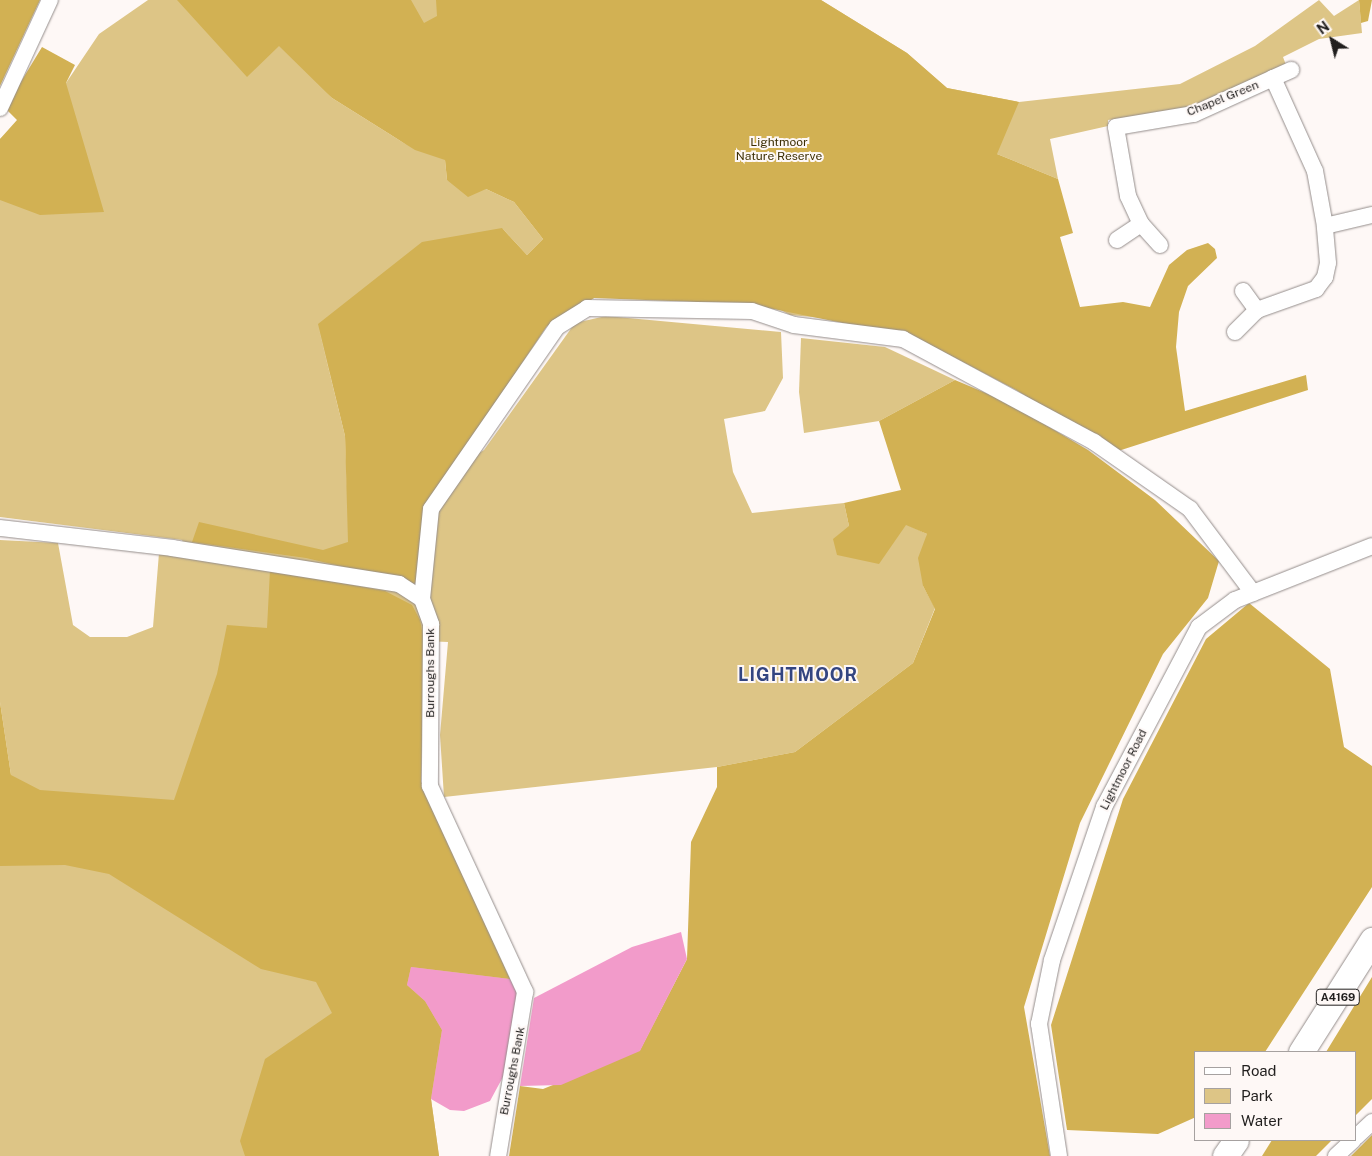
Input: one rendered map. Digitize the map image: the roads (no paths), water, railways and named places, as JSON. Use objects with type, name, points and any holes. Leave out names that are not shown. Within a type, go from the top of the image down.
[{"type":"main road","name":"A4169","points":[[1302,1051],[1372,940]]},
{"type":"main road","points":[[1225,1156],[1235,1141]]},
{"type":"street","points":[[0,108],[50,0]]},
{"type":"street","points":[[1273,78],[1290,70]]},
{"type":"street","name":"Chapel Green","points":[[1160,245],[1141,224],[1123,181],[1116,127],[1194,114],[1273,78],[1315,171],[1325,226],[1328,263],[1321,284],[1257,310]]},
{"type":"street","points":[[1325,226],[1372,214]]},
{"type":"street","points":[[1117,240],[1141,224]]},
{"type":"street","points":[[1235,332],[1257,310],[1243,291]]},
{"type":"street","points":[[0,528],[172,548],[399,584],[422,599],[431,509],[557,327],[587,308],[752,312],[794,325],[903,339],[1094,442],[1190,509],[1253,593]]},
{"type":"street","name":"Lightmoor Road","points":[[1058,1156],[1039,1024],[1052,960],[1104,807],[1199,627],[1253,593],[1372,546]]},
{"type":"street","name":"Burroughs Bank","points":[[422,599],[431,624],[430,786],[525,992],[498,1156]]},
{"type":"street","points":[[1357,1136],[1372,1122]]},
{"type":"street","points":[[1336,1156],[1352,1141]]},
{"type":"water","points":[[681,932],[687,959],[640,1051],[561,1085],[520,1086],[534,998],[632,947]]},
{"type":"water","points":[[411,967],[510,979],[517,993],[504,1075],[490,1101],[464,1111],[450,1110],[431,1099],[442,1030],[425,1001],[407,985]]},
{"type":"district","name":"LIGHTMOOR","points":[[798,675]]},
{"type":"park label","name":"Lightmoor Nature Reserve","points":[[779,150]]}]
